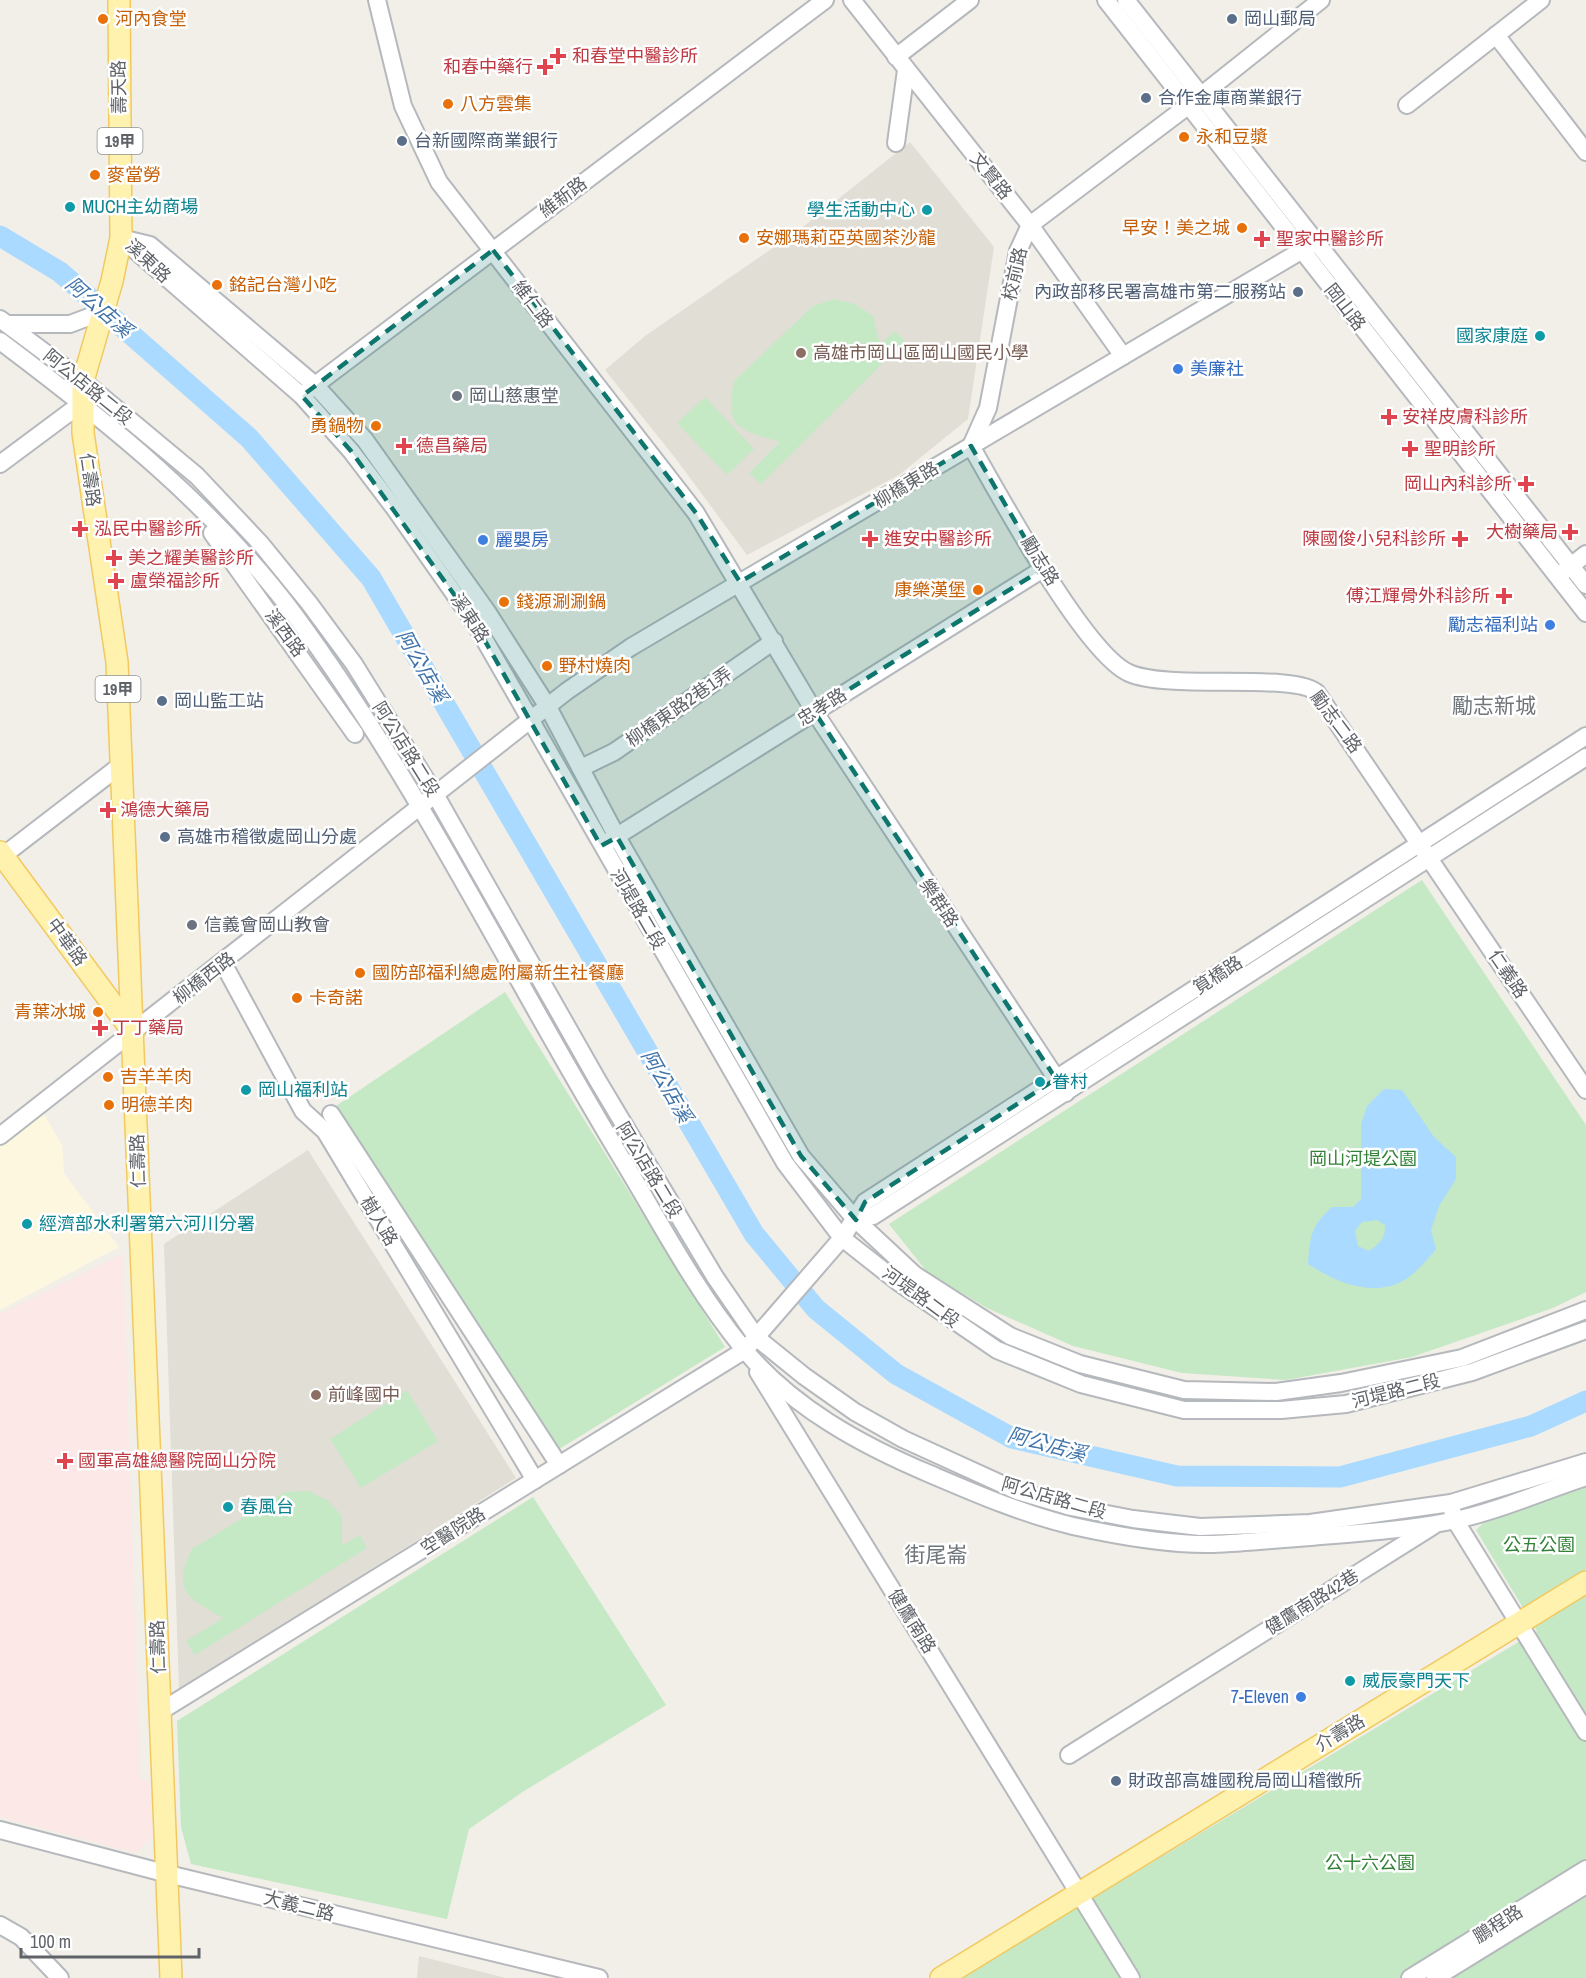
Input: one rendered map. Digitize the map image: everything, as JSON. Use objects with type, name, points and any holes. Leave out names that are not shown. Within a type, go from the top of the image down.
[{"type":"main road","name":"壽天路","points":[[102,312],[112,281],[121,238],[119,0]]},
{"type":"main road","name":"仁壽路","points":[[102,312],[83,381],[83,433],[117,662],[171,1978]]},
{"type":"main road","name":"中華路","points":[[1,855],[133,1032]]},
{"type":"main road","name":"介壽路","points":[[941,1978],[1586,1582]]},
{"type":"street","name":"維仁路","points":[[377,0],[403,106],[423,153],[440,182],[689,503],[740,582],[774,641]]},
{"type":"street","name":"維新路","points":[[309,391],[825,0]]},
{"type":"street","name":"文賢路","points":[[852,0],[1030,225],[1124,356]]},
{"type":"street","points":[[896,143],[901,64],[970,0]]},
{"type":"street","name":"岡山路","points":[[1106,0],[1195,100]]},
{"type":"street","name":"岡山路","points":[[1126,0],[1195,100],[1564,571],[1586,613]]},
{"type":"street","name":"校前路","points":[[971,446],[988,408],[1018,251],[1030,225],[1195,100],[1321,0]]},
{"type":"street","points":[[1407,105],[1541,0]]},
{"type":"street","points":[[1496,35],[1586,152]]},
{"type":"street","name":"溪東路","points":[[121,238],[309,391],[365,440],[488,614],[548,707]]},
{"type":"street","name":"柳橋東路","points":[[441,791],[532,719],[631,647],[1308,246]]},
{"type":"street","points":[[3,322],[70,324],[102,312]]},
{"type":"street","name":"阿公店路二段","points":[[3,322],[83,381],[197,476],[261,544],[309,603],[441,791],[537,974],[597,1081],[676,1216],[757,1338],[855,1412],[903,1439],[1017,1491],[1071,1507],[1133,1519],[1200,1527],[1310,1523],[1451,1503],[1586,1462]]},
{"type":"street","name":"阿公店路二段","points":[[0,341],[82,403],[185,491],[246,555],[338,676],[421,808],[580,1091],[667,1234],[745,1350],[795,1398],[844,1432],[890,1457],[1001,1504],[1070,1525],[1129,1536],[1210,1544],[1348,1534],[1447,1521],[1586,1477]]},
{"type":"street","name":"溪東路","points":[[309,391],[476,625],[532,719]]},
{"type":"street","points":[[0,464],[82,403]]},
{"type":"street","name":"勵志路","points":[[971,446],[1043,569],[1087,630],[1120,668]]},
{"type":"street","name":"溪西路","points":[[212,532],[355,734]]},
{"type":"street","points":[[1564,571],[1586,554]]},
{"type":"street","name":"忠孝路","points":[[602,846],[1043,569]]},
{"type":"street","name":"岡山路","points":[[1564,571],[1586,585]]},
{"type":"street","name":"樂群路","points":[[774,641],[814,711],[1061,1086]]},
{"type":"street","name":"柳橋東路2巷1弄","points":[[581,768],[614,752],[774,641]]},
{"type":"street","name":"勵志二路","points":[[1120,668],[1141,677],[1179,682],[1290,683],[1312,687],[1340,723],[1430,858]]},
{"type":"street","name":"河堤路二段","points":[[548,707],[617,837],[801,1156],[856,1220],[915,1275],[1010,1336],[1080,1364],[1184,1390],[1276,1392],[1341,1383],[1462,1358],[1586,1310]]},
{"type":"street","name":"河堤路二段","points":[[532,719],[602,846],[785,1163],[842,1238],[898,1282],[997,1350],[1081,1384],[1184,1410],[1281,1410],[1346,1404],[1472,1372],[1586,1330]]},
{"type":"street","name":"筧橋路","points":[[856,1220],[873,1216],[1287,930],[1586,736]]},
{"type":"street","points":[[1557,754],[1567,770]]},
{"type":"street","name":"筧橋路","points":[[1061,1086],[1296,944],[1586,757]]},
{"type":"street","points":[[1,855],[121,765]]},
{"type":"street","name":"柳橋西路","points":[[0,1136],[441,791]]},
{"type":"street","name":"仁義路","points":[[1430,858],[1586,1090]]},
{"type":"street","points":[[1287,930],[1296,944]]},
{"type":"street","name":"樹人路","points":[[224,963],[303,1111],[325,1131],[535,1480]]},
{"type":"street","points":[[519,984],[537,974]]},
{"type":"street","points":[[580,1091],[597,1081]]},
{"type":"street","points":[[331,1114],[559,1465]]},
{"type":"street","points":[[842,1238],[856,1220]]},
{"type":"street","name":"空醫院路","points":[[161,1711],[745,1350],[842,1238]]},
{"type":"street","points":[[432,1308],[450,1298]]},
{"type":"street","name":"健鷹南路","points":[[745,1350],[1131,1978]]},
{"type":"street","points":[[1001,1504],[1017,1491]]},
{"type":"street","points":[[1451,1503],[1447,1521],[1519,1624],[1586,1732]]},
{"type":"street","name":"健鷹南路42巷","points":[[1069,1755],[1447,1521]]},
{"type":"street","name":"大義二路","points":[[0,1830],[168,1874],[598,1978]]},
{"type":"street","name":"鵬程路","points":[[1410,1978],[1586,1869]]},
{"type":"street","name":"鵬程路","points":[[1435,1978],[1586,1885]]},
{"type":"street","points":[[0,1925],[21,1938],[60,1978]]},
{"type":"highlighted area","points":[[493,250],[696,513],[740,582],[971,446],[1043,569],[814,711],[1056,1079],[865,1202],[856,1220],[801,1156],[617,837],[601,846],[476,625],[351,451],[302,396]]},
{"type":"shaded area","name":"高雄市岡山區岡山國民小學","points":[[910,142],[994,247],[968,419],[899,475],[747,555],[676,459],[605,370],[645,336],[799,230]]},
{"type":"shaded area","points":[[39,1106],[62,1145],[64,1173],[119,1247],[0,1310],[0,1136]]},
{"type":"shaded area","name":"前峰國中","points":[[308,1150],[516,1478],[179,1690],[164,1244]]},
{"type":"shaded area","name":"國軍高雄總醫院岡山分院","points":[[123,1254],[140,1779],[150,1780],[153,1836],[136,1853],[0,1817],[0,1314]]},
{"type":"shaded area","points":[[419,1956],[506,1978],[417,1978]]},
{"type":"green space","points":[[834,299],[855,304],[873,316],[880,344],[895,331],[905,341],[761,484],[749,473],[780,442],[746,430],[734,419],[731,397],[734,381],[813,306]]},
{"type":"green space","points":[[705,397],[754,449],[727,475],[677,423]]},
{"type":"green space","name":"岡山河堤公園","points":[[1422,880],[1586,1125],[1586,1292],[1553,1308],[1412,1357],[1286,1380],[1182,1373],[1073,1346],[987,1308],[927,1272],[889,1224]]},
{"type":"green space","points":[[505,992],[725,1347],[556,1451],[336,1106]]},
{"type":"green space","points":[[407,1390],[438,1441],[361,1488],[330,1439]]},
{"type":"green space","points":[[1586,1478],[1586,1978],[960,1978],[1537,1631],[1476,1530],[1485,1521]]},
{"type":"green space","points":[[308,1491],[327,1500],[342,1516],[342,1545],[360,1535],[367,1548],[195,1655],[186,1641],[223,1618],[201,1605],[187,1592],[183,1575],[192,1549],[285,1492]]},
{"type":"green space","points":[[533,1497],[666,1705],[524,1791],[469,1829],[447,1919],[191,1864],[181,1827],[177,1721]]},
{"type":"water","points":[[1384,1089],[1402,1090],[1434,1137],[1456,1157],[1456,1179],[1439,1206],[1431,1230],[1436,1249],[1422,1266],[1406,1279],[1381,1288],[1368,1288],[1343,1282],[1308,1264],[1311,1239],[1320,1220],[1332,1207],[1353,1207],[1361,1199],[1361,1124],[1367,1106]],"holes":[[[1377,1220],[1385,1225],[1383,1238],[1376,1246],[1369,1251],[1358,1246],[1355,1231],[1362,1222]]]},
{"type":"waterway","name":"阿公店溪","points":[[0,236],[60,272],[249,438],[371,578],[754,1234],[816,1309],[896,1374],[1012,1438],[1177,1476],[1340,1477],[1531,1426],[1586,1401]]},
{"type":"place","name":"河內食堂","points":[[103,19]]},
{"type":"place","name":"岡山郵局","points":[[1232,19]]},
{"type":"place","name":"和春堂中醫診所","points":[[558,56]]},
{"type":"place","name":"和春中藥行","points":[[545,67]]},
{"type":"place","name":"合作金庫商業銀行","points":[[1146,98]]},
{"type":"place","name":"八方雲集","points":[[448,104]]},
{"type":"place","name":"永和豆漿","points":[[1184,137]]},
{"type":"place","name":"台新國際商業銀行","points":[[402,141]]},
{"type":"place","name":"麥當勞","points":[[95,175]]},
{"type":"place","name":"MUCH主幼商場","points":[[70,207]]},
{"type":"place","name":"學生活動中心","points":[[927,210]]},
{"type":"place","name":"早安！美之城","points":[[1242,228]]},
{"type":"place","name":"安娜瑪莉亞英國茶沙龍","points":[[744,238]]},
{"type":"place","name":"聖家中醫診所","points":[[1262,239]]},
{"type":"place","name":"銘記台灣小吃","points":[[217,285]]},
{"type":"place","name":"內政部移民署高雄市第二服務站","points":[[1298,292]]},
{"type":"place","name":"國家康庭","points":[[1540,336]]},
{"type":"place","name":"高雄市岡山區岡山國民小學","points":[[801,353]]},
{"type":"place","name":"美廉社","points":[[1178,369]]},
{"type":"place","name":"岡山慈惠堂","points":[[457,396]]},
{"type":"place","name":"安祥皮膚科診所","points":[[1389,417]]},
{"type":"place","name":"勇鍋物","points":[[376,426]]},
{"type":"place","name":"德昌藥局","points":[[404,446]]},
{"type":"place","name":"聖明診所","points":[[1410,449]]},
{"type":"place","name":"岡山內科診所","points":[[1526,484]]},
{"type":"place","name":"泓民中醫診所","points":[[80,529]]},
{"type":"place","name":"大樹藥局","points":[[1570,532]]},
{"type":"place","name":"進安中醫診所","points":[[870,539]]},
{"type":"place","name":"陳國俊小兒科診所","points":[[1460,539]]},
{"type":"place","name":"麗嬰房","points":[[483,540]]},
{"type":"place","name":"美之耀美醫診所","points":[[114,558]]},
{"type":"place","name":"盧榮福診所","points":[[116,581]]},
{"type":"place","name":"康樂漢堡","points":[[978,590]]},
{"type":"place","name":"傅江輝骨外科診所","points":[[1504,596]]},
{"type":"place","name":"錢源涮涮鍋","points":[[504,602]]},
{"type":"place","name":"勵志福利站","points":[[1550,625]]},
{"type":"place","name":"野村燒肉","points":[[547,666]]},
{"type":"place","name":"岡山監工站","points":[[162,701]]},
{"type":"place","name":"鴻德大藥局","points":[[108,810]]},
{"type":"place","name":"高雄市稽徵處岡山分處","points":[[165,837]]},
{"type":"place","name":"信義會岡山教會","points":[[192,925]]},
{"type":"place","name":"國防部福利總處附屬新生社餐廳","points":[[360,973]]},
{"type":"place","name":"卡奇諾","points":[[297,998]]},
{"type":"place","name":"青葉冰城","points":[[98,1012]]},
{"type":"place","name":"丁丁藥局","points":[[100,1028]]},
{"type":"place","name":"吉羊羊肉","points":[[108,1077]]},
{"type":"place","name":"眷村","points":[[1040,1082]]},
{"type":"place","name":"岡山福利站","points":[[246,1090]]},
{"type":"place","name":"明德羊肉","points":[[109,1105]]},
{"type":"place","name":"經濟部水利署第六河川分署","points":[[27,1224]]},
{"type":"place","name":"前峰國中","points":[[316,1395]]},
{"type":"place","name":"國軍高雄總醫院岡山分院","points":[[65,1461]]},
{"type":"place","name":"春風台","points":[[228,1507]]},
{"type":"place","name":"威辰豪門天下","points":[[1350,1681]]},
{"type":"place","name":"7-Eleven","points":[[1301,1697]]},
{"type":"place","name":"財政部高雄國稅局岡山稽徵所","points":[[1116,1781]]},
{"type":"district","name":"勵志新城","points":[[1494,706]]},
{"type":"district","name":"街尾崙","points":[[936,1555]]},
{"type":"park label","name":"公五公園","points":[[1539,1545]]},
{"type":"park label","name":"公十六公園","points":[[1370,1863]]}]
